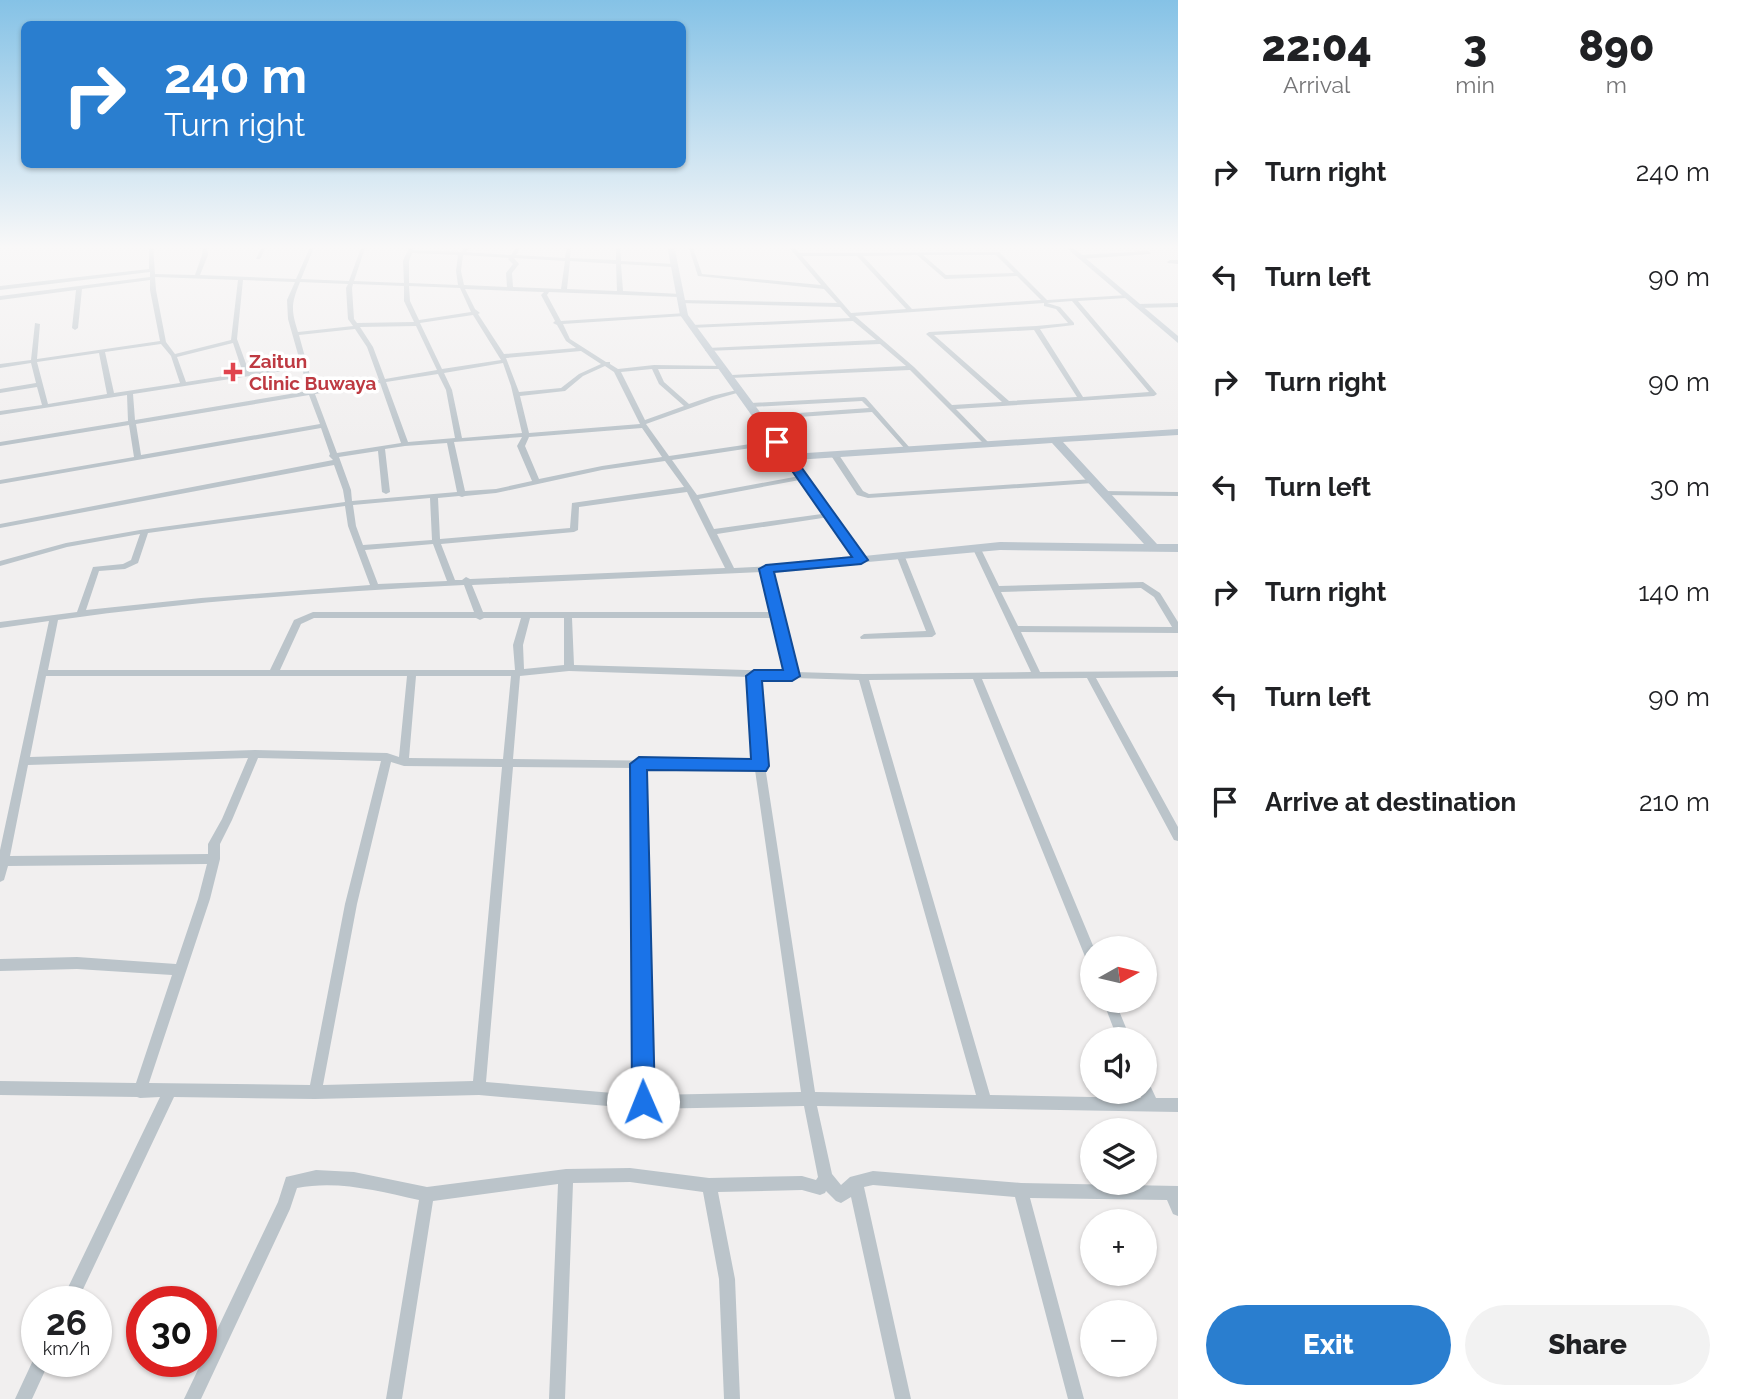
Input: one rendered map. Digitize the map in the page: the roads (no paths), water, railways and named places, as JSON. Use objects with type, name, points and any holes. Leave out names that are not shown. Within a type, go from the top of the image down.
[{"type":"street","points":[[75,328],[77,310]]},
{"type":"street","points":[[158,310],[163,342],[174,356],[184,385]]},
{"type":"street","points":[[235,310],[235,341],[247,375]]},
{"type":"street","points":[[290,310],[303,366],[322,426],[347,490],[346,503],[375,587]]},
{"type":"street","points":[[349,310],[370,347],[379,381],[405,444]]},
{"type":"street","points":[[411,310],[455,408],[459,441]]},
{"type":"street","points":[[474,310],[504,359],[517,394],[526,436],[521,446],[537,481]]},
{"type":"street","points":[[551,310],[568,340],[617,371],[643,425],[690,489],[731,571]]},
{"type":"street","points":[[683,310],[708,350],[732,377],[805,477],[861,560]]},
{"type":"street","points":[[846,310],[912,369],[987,444]]},
{"type":"street","points":[[692,327],[852,317],[908,310]]},
{"type":"street","points":[[1007,403],[929,334],[1072,324],[1060,310]]},
{"type":"street","points":[[949,407],[1154,394],[1083,310]]},
{"type":"street","points":[[1143,310],[1176,336]]},
{"type":"street","points":[[295,334],[356,326],[417,323],[477,313]]},
{"type":"street","points":[[556,323],[684,314]]},
{"type":"street","points":[[37,324],[34,362],[45,405]]},
{"type":"street","points":[[1037,328],[1080,397]]},
{"type":"street","points":[[174,356],[235,341]]},
{"type":"street","points":[[0,366],[163,342]]},
{"type":"street","points":[[708,350],[882,342]]},
{"type":"street","points":[[0,444],[312,394],[504,359],[583,349]]},
{"type":"street","points":[[102,351],[111,396]]},
{"type":"street","points":[[517,394],[563,390],[581,375],[608,363]]},
{"type":"street","points":[[0,413],[303,366]]},
{"type":"street","points":[[617,371],[654,367],[723,367]]},
{"type":"street","points":[[654,367],[661,383],[688,406]]},
{"type":"street","points":[[732,377],[912,369]]},
{"type":"street","points":[[0,391],[38,385]]},
{"type":"street","points":[[0,526],[405,444],[643,425],[688,406],[741,391]]},
{"type":"street","points":[[130,393],[138,458]]},
{"type":"street","points":[[751,405],[864,399],[908,449]]},
{"type":"street","points":[[784,416],[872,410]]},
{"type":"street","points":[[0,482],[322,426]]},
{"type":"street","points":[[789,457],[1178,432]]},
{"type":"street","points":[[1055,440],[1154,548]]},
{"type":"street","points":[[450,442],[462,495]]},
{"type":"street","points":[[0,564],[66,545],[346,503],[496,491],[666,458],[777,442]]},
{"type":"street","points":[[381,448],[386,492]]},
{"type":"street","points":[[834,454],[860,493],[868,496],[1094,481]]},
{"type":"street","points":[[695,498],[805,477]]},
{"type":"street","points":[[361,548],[574,530],[575,505],[690,489]]},
{"type":"street","points":[[386,492],[400,498]]},
{"type":"street","points":[[375,500],[386,492]]},
{"type":"street","points":[[1104,493],[1178,494]]},
{"type":"street","points":[[434,497],[436,542],[451,581]]},
{"type":"street","points":[[713,532],[829,515]]},
{"type":"street","points":[[81,613],[96,569],[125,566],[135,561],[144,533]]},
{"type":"street","points":[[976,547],[1037,675]]},
{"type":"street","points":[[0,625],[81,613],[466,580],[766,569],[901,557],[976,547],[1177,547]]},
{"type":"street","points":[[864,637],[932,634],[901,557]]},
{"type":"street","points":[[766,569],[775,615],[792,676]]},
{"type":"street","points":[[466,580],[480,617]]},
{"type":"street","points":[[996,589],[1143,584],[1157,595],[1178,629]]},
{"type":"street","points":[[274,672],[294,628],[304,618],[568,614],[775,615]]},
{"type":"street","points":[[568,614],[569,668]]},
{"type":"street","points":[[479,1088],[506,762],[518,673],[517,645],[526,616]]},
{"type":"street","points":[[0,877],[4,861],[4,833],[24,761],[54,617]]},
{"type":"street","points":[[1015,629],[1178,629]]},
{"type":"street","points":[[43,673],[518,673],[569,668],[754,676],[977,678],[1178,674]]},
{"type":"street","points":[[404,762],[412,673]]},
{"type":"street","points":[[754,676],[760,766],[809,1099],[825,1178],[841,1196],[855,1182],[873,1178],[1021,1190],[1175,1193],[1178,1209]]},
{"type":"street","points":[[863,677],[985,1103]]},
{"type":"street","points":[[1091,677],[1178,837]]},
{"type":"street","points":[[977,678],[1083,936]]},
{"type":"street","points":[[24,761],[255,754],[387,757],[404,762],[760,766]]},
{"type":"street","points":[[140,1091],[181,970],[214,859],[214,844],[228,820],[255,754]]},
{"type":"street","points":[[315,1092],[351,904],[387,757]]},
{"type":"street","points":[[639,764],[643,1102]]},
{"type":"street","points":[[4,861],[214,859]]},
{"type":"street","points":[[0,965],[76,963],[181,970]]},
{"type":"street","points":[[0,1088],[315,1092],[479,1088],[643,1102],[809,1099],[1178,1105]]},
{"type":"street","points":[[77,1286],[170,1090]]},
{"type":"street","points":[[192,1399],[285,1204],[291,1182],[316,1177],[354,1179],[427,1194],[566,1176],[630,1175],[709,1185],[802,1183],[820,1188],[825,1178]]},
{"type":"street","points":[[556,1399],[566,1176]]},
{"type":"street","points":[[855,1182],[903,1399]]},
{"type":"street","points":[[709,1185],[727,1279],[732,1399]]},
{"type":"street","points":[[1021,1190],[1076,1399]]},
{"type":"street","points":[[394,1399],[427,1194]]},
{"type":"street","points":[[23,1399],[33,1377]]},
{"type":"place","name":"Zaitun Clinic Buwaya","points":[[233,372]]}]
